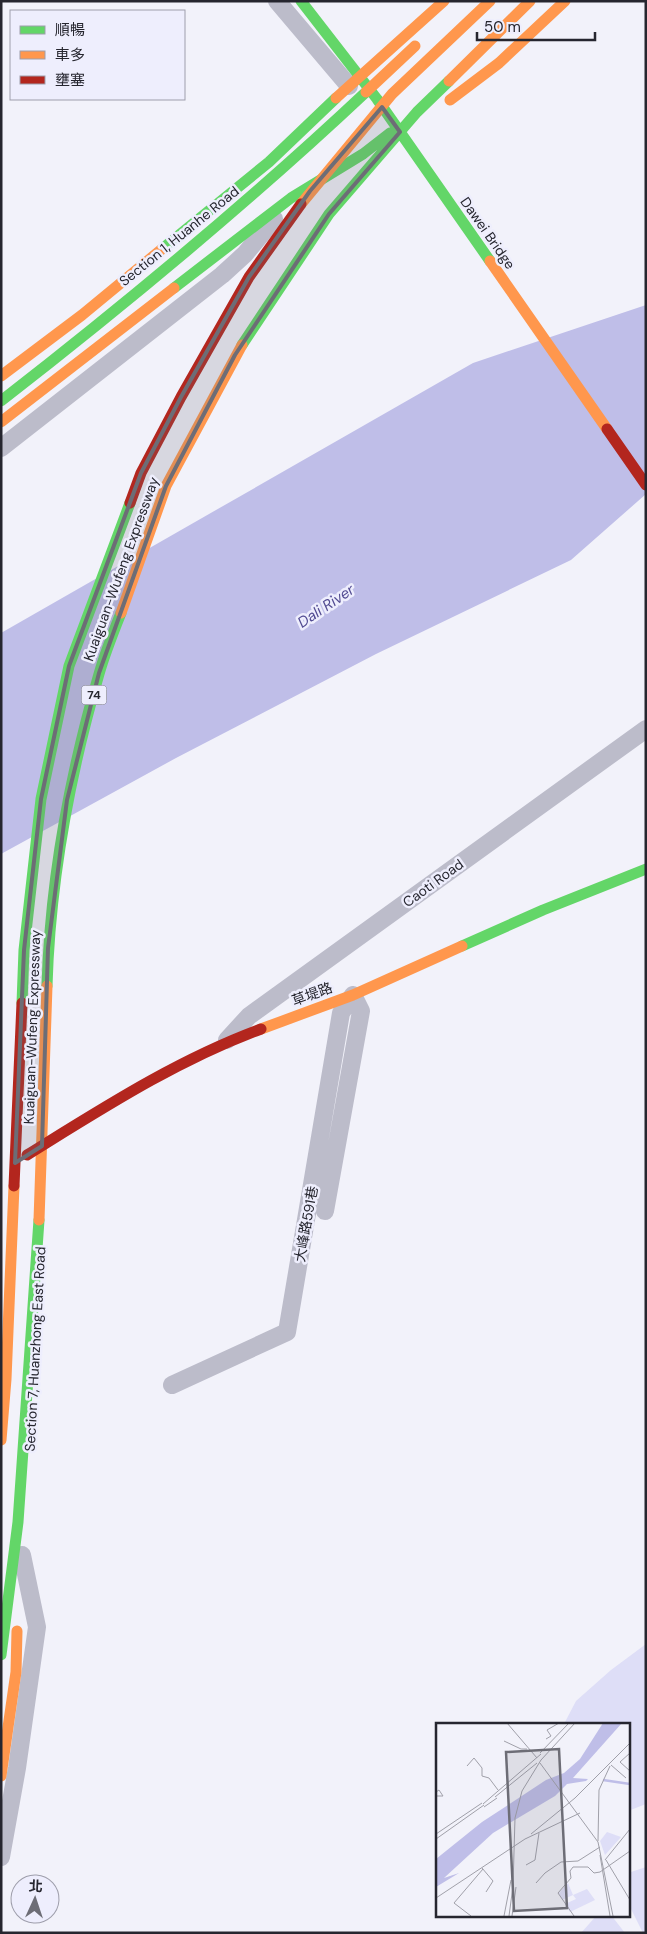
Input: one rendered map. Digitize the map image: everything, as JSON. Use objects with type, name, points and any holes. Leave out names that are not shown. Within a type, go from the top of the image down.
[{"type":"main road","name":"Dawei Bridge","points":[[301,1],[376,99],[646,485]]},
{"type":"main road","points":[[349,86],[444,1]]},
{"type":"main road","name":"Kuaiguan-Wufeng Expressway","points":[[1,1440],[6,1369],[24,950],[42,799],[69,666],[141,474],[181,397],[249,277],[310,191],[392,94],[490,1]]},
{"type":"main road","points":[[382,140],[515,1]]},
{"type":"main road","name":"Kuaiguan-Wufeng Expressway","points":[[1,1655],[18,1522],[39,1231],[48,948],[67,800],[99,673],[166,486],[234,355],[330,214],[417,112],[530,1]]},
{"type":"main road","points":[[382,140],[436,110],[499,63],[565,1]]},
{"type":"main road","points":[[1,422],[291,198],[363,154],[382,140],[492,54],[526,21]]},
{"type":"main road","points":[[1,401],[92,330],[304,150],[420,42]]},
{"type":"main road","name":"Section 1, Huanhe Road","points":[[1,376],[82,316],[261,168],[349,86]]},
{"type":"main road","name":"草堤路","points":[[6,1168],[124,1095],[177,1065],[225,1042],[353,994],[543,910],[646,869]]},
{"type":"main road","name":"Section 7, Huanzhong East Road","points":[[1,1703],[22,1555],[35,1381],[46,1144]]},
{"type":"main road","points":[[1,1379],[6,1168]]},
{"type":"main road","points":[[1,1776],[16,1672],[18,1522]]},
{"type":"street","points":[[277,1],[349,86]]},
{"type":"street","points":[[1,448],[222,275],[260,238],[291,198]]},
{"type":"street","name":"Caoti Road","points":[[225,1042],[249,1016],[646,729]]},
{"type":"street","points":[[326,1211],[361,1011],[353,994]]},
{"type":"street","name":"大峰路591巷","points":[[172,1385],[288,1332],[341,1013],[353,994]]},
{"type":"street","name":"Section 7, Huanzhong East Road","points":[[1,1857],[17,1768],[37,1627],[22,1555]]},
{"type":"highlighted area","points":[[382,107],[400,132],[329,214],[274,295],[235,355],[166,486],[99,673],[67,800],[48,948],[42,1146],[15,1163],[24,950],[41,799],[69,666],[141,473],[181,397],[249,277],[310,191]]},
{"type":"shaded area","points":[[646,1644],[646,1804],[630,1810],[630,1723],[565,1723],[576,1701],[611,1670]]},
{"type":"shaded area","points":[[646,1867],[646,1933],[643,1933],[630,1907],[630,1872]]},
{"type":"shaded area","points":[[596,1916],[612,1916],[625,1933],[581,1933]]},
{"type":"water","name":"Dali River","points":[[646,305],[646,494],[571,560],[376,654],[176,758],[1,854],[1,633],[473,363]]},
{"type":"traffic: fast","points":[[301,1],[377,99],[490,261]]},
{"type":"traffic: fast","points":[[242,345],[329,214],[417,112],[449,81]]},
{"type":"traffic: fast","points":[[1,401],[187,251],[366,92]]},
{"type":"traffic: fast","points":[[162,249],[269,162],[336,98]]},
{"type":"traffic: fast","points":[[174,288],[291,198],[363,154],[390,133]]},
{"type":"traffic: fast","points":[[22,1003],[24,950],[41,799],[69,666],[130,503]]},
{"type":"traffic: fast","points":[[47,986],[52,907],[63,829],[79,750],[99,674],[121,613]]},
{"type":"traffic: fast","points":[[462,946],[543,910],[646,869]]},
{"type":"traffic: fast","points":[[1,1655],[18,1522],[39,1220]]},
{"type":"traffic: slow","points":[[336,98],[444,1]]},
{"type":"traffic: slow","points":[[301,204],[392,94],[490,1]]},
{"type":"traffic: slow","points":[[449,81],[530,1]]},
{"type":"traffic: slow","points":[[450,100],[499,63],[565,1]]},
{"type":"traffic: slow","points":[[366,92],[415,46]]},
{"type":"traffic: slow","points":[[1,376],[82,315],[162,249]]},
{"type":"traffic: slow","points":[[490,261],[607,429]]},
{"type":"traffic: slow","points":[[1,422],[174,288]]},
{"type":"traffic: slow","points":[[121,613],[166,486],[242,345]]},
{"type":"traffic: slow","points":[[261,1029],[353,995],[462,946]]},
{"type":"traffic: slow","points":[[39,1220],[47,986]]},
{"type":"traffic: slow","points":[[1,1440],[6,1379],[14,1186]]},
{"type":"traffic: slow","points":[[1,1776],[16,1672],[17,1631]]},
{"type":"traffic: jam","points":[[130,503],[141,473],[181,397],[249,277],[301,204]]},
{"type":"traffic: jam","points":[[607,429],[646,485]]},
{"type":"traffic: jam","points":[[14,1186],[22,1003]]},
{"type":"traffic: jam","points":[[27,1155],[170,1070],[230,1041],[261,1029]]}]
